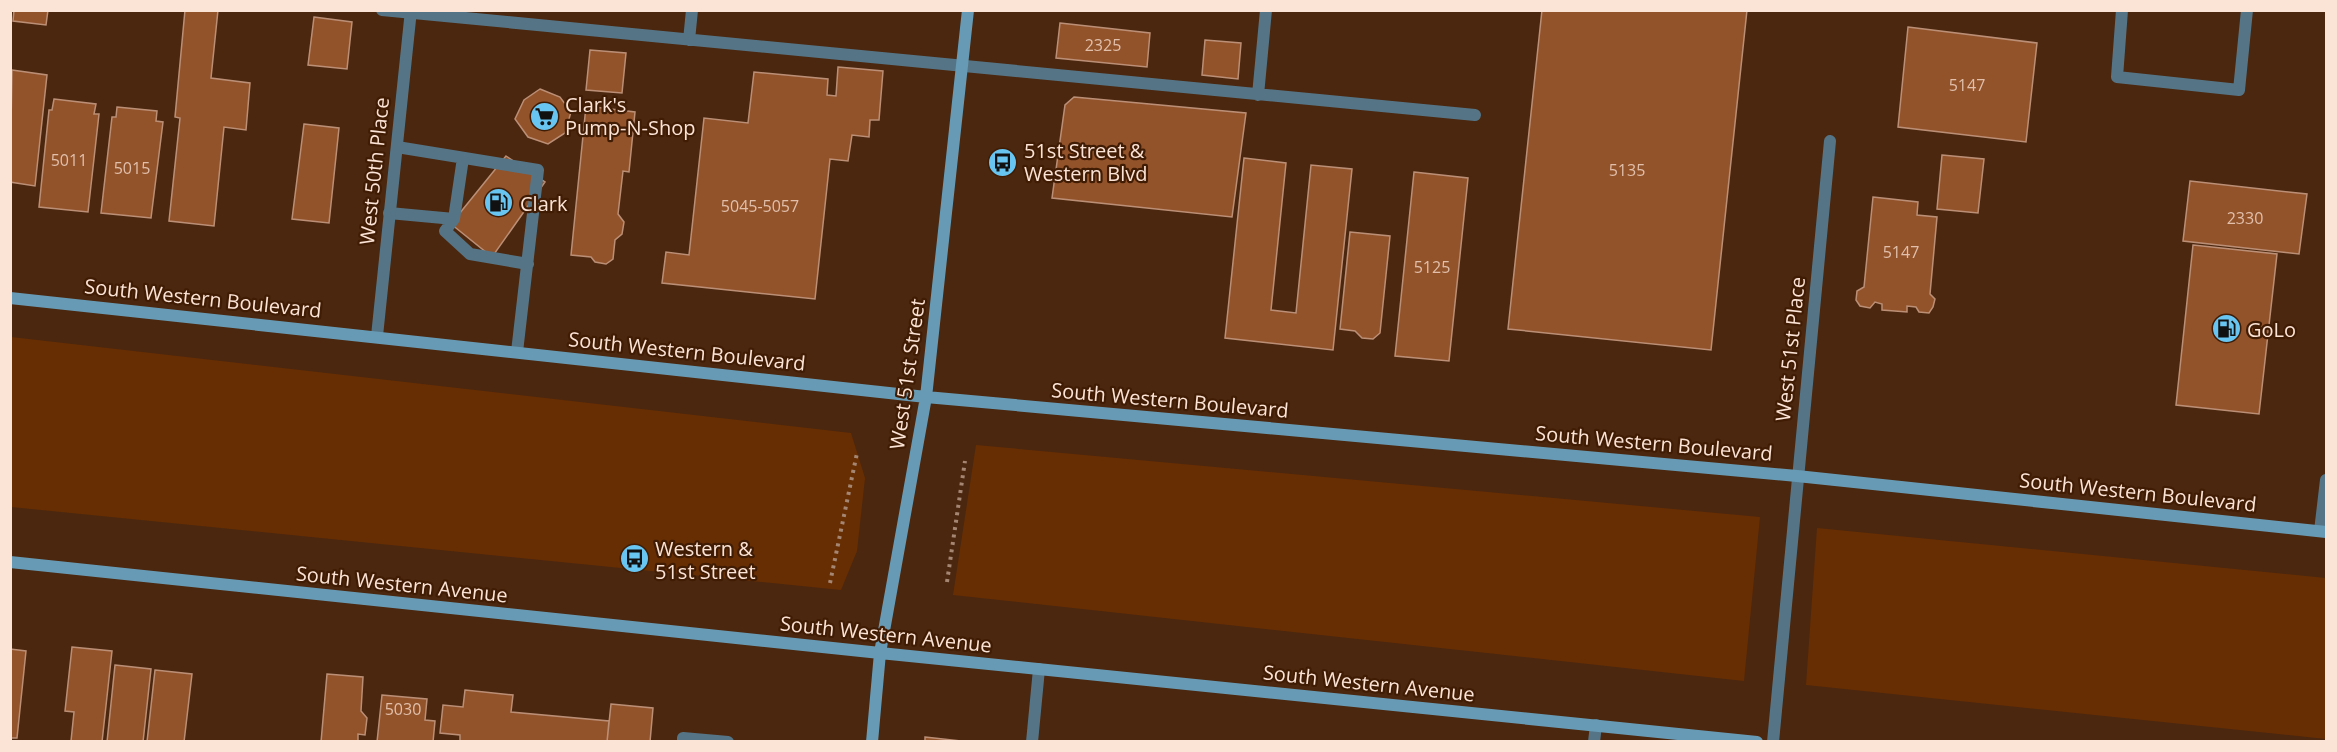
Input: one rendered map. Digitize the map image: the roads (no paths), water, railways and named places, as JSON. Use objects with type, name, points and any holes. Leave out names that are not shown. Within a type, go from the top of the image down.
[{"type":"street","points":[[382,10],[1475,115]]},
{"type":"street","points":[[689,40],[692,10]]},
{"type":"street","name":"West 51st Street","points":[[872,741],[880,653],[926,397],[968,10]]},
{"type":"street","points":[[1258,95],[1266,10]]},
{"type":"street","points":[[2122,10],[2117,77],[2239,90],[2247,10]]},
{"type":"street","name":"West 50th Place","points":[[376,336],[411,12]]},
{"type":"street","name":"West 51st Place","points":[[1773,741],[1830,141]]},
{"type":"street","points":[[397,147],[538,170],[517,352]]},
{"type":"street","points":[[463,158],[454,219],[445,231],[470,254],[528,264]]},
{"type":"street","points":[[389,213],[454,219]]},
{"type":"street","name":"South Western Boulevard","points":[[10,298],[926,397],[1797,476],[2323,531]]},
{"type":"street","points":[[2323,531],[2326,480]]},
{"type":"street","name":"South Western Avenue","points":[[10,562],[880,653],[1757,741]]},
{"type":"street","points":[[1032,741],[1039,669]]},
{"type":"street","points":[[1594,741],[1596,725]]},
{"type":"street","points":[[683,741],[683,738],[728,741]]},
{"type":"place","name":"Clark's Pump-N-Shop","points":[[544,116]]},
{"type":"place","name":"51st Street & Western Blvd","points":[[1003,162]]},
{"type":"place","name":"Clark","points":[[499,203]]},
{"type":"place","name":"GoLo","points":[[2226,329]]},
{"type":"place","name":"Western & 51st Street","points":[[634,559]]}]
